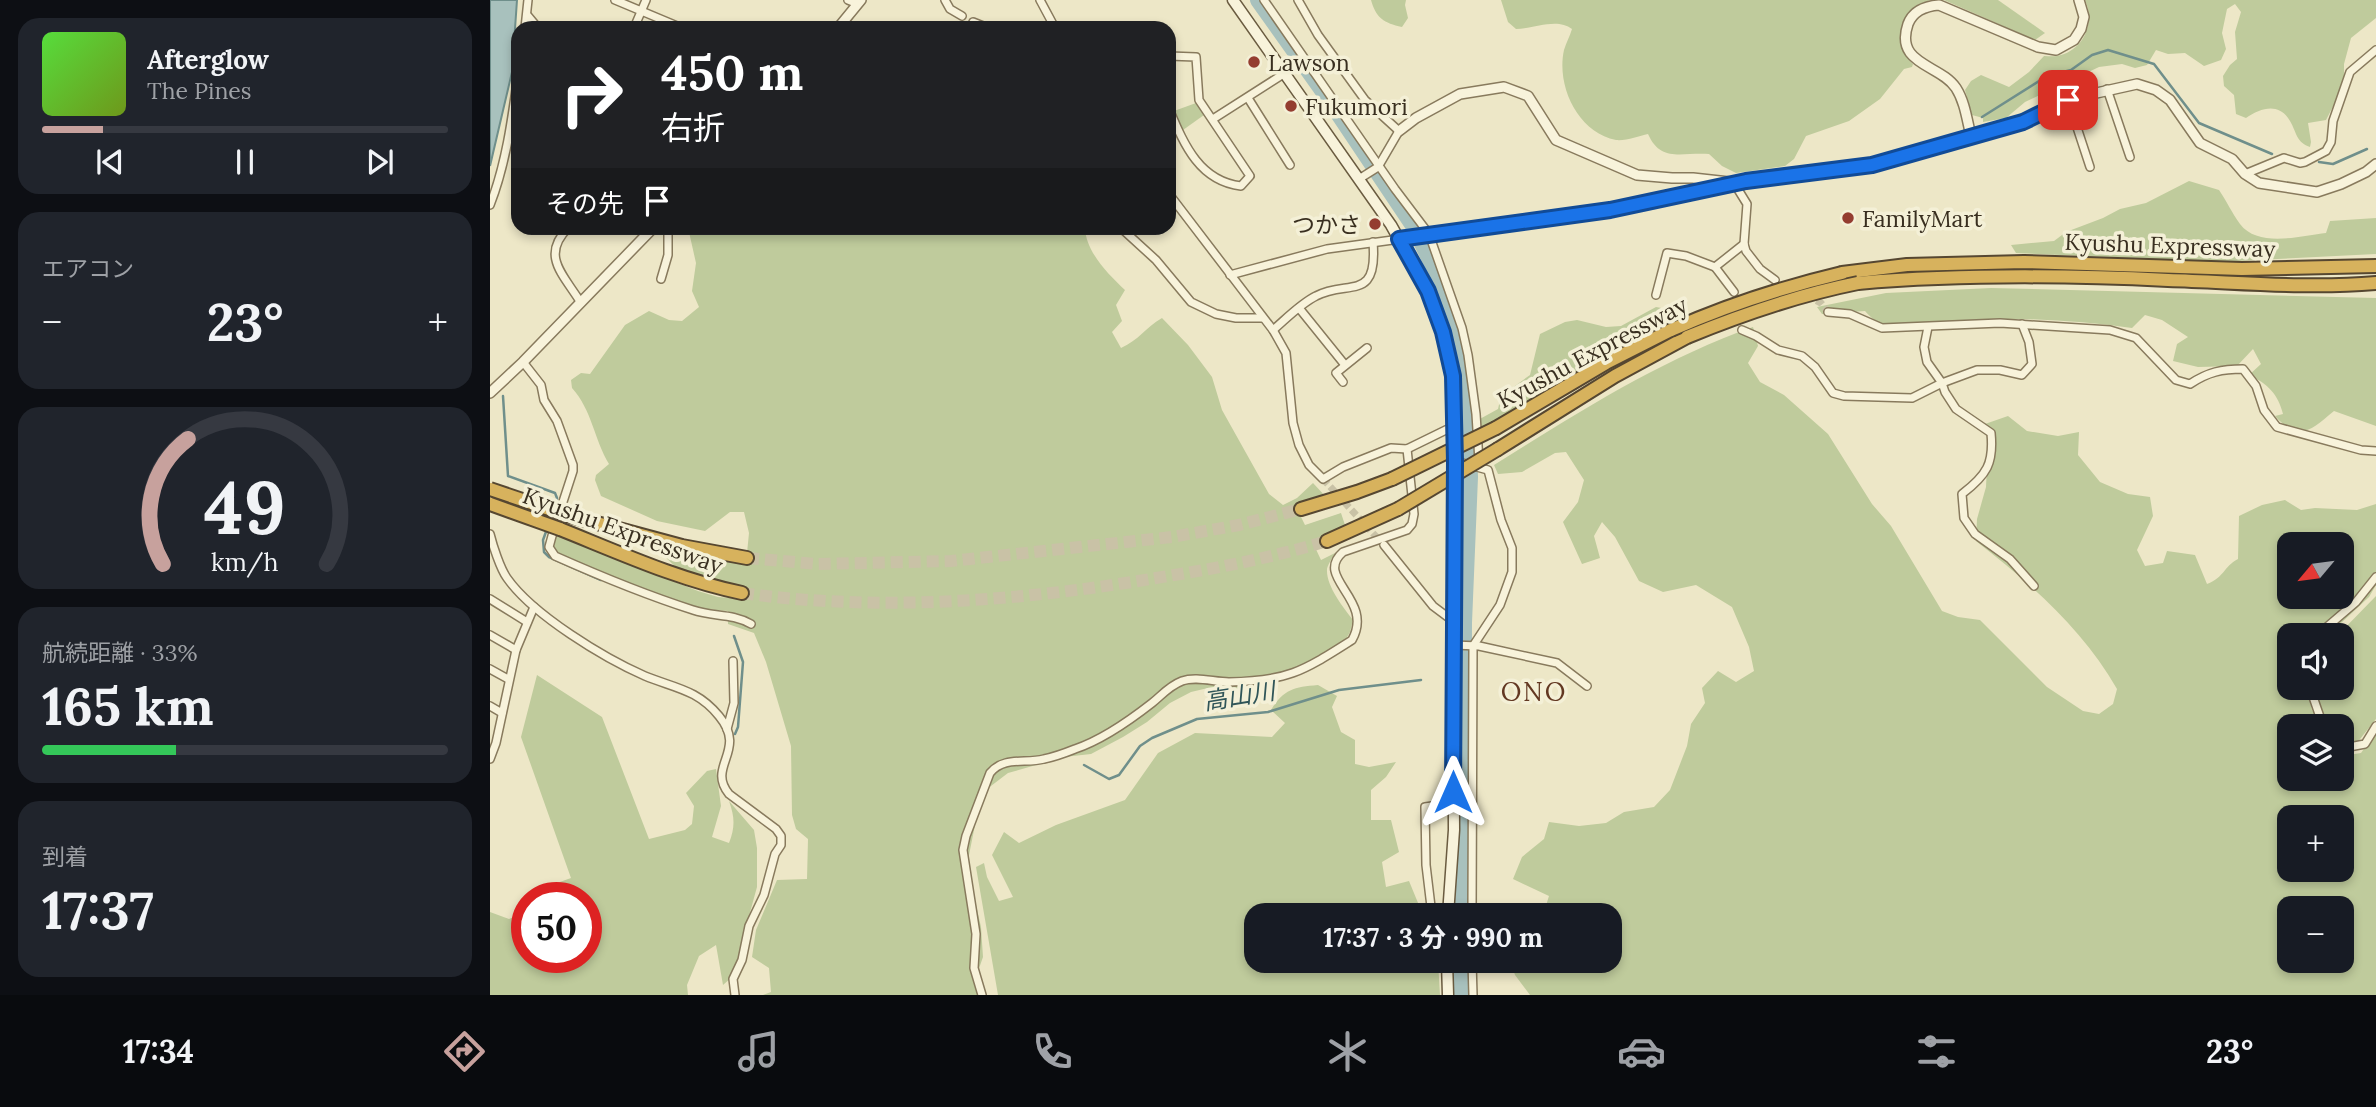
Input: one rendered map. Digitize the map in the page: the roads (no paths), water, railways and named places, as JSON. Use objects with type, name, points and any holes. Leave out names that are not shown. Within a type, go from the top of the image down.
[{"type":"highway","name":"Kyushu Expressway","points":[[1301,509],[1392,478],[1496,428],[1606,363],[1711,312],[1760,294],[1842,273],[1907,265],[2024,262],[2242,269],[2376,266]]},
{"type":"highway","name":"Kyushu Expressway","points":[[1327,541],[1398,509],[1615,376],[1688,337],[1764,307],[1815,292],[1858,283],[2025,275],[2299,286],[2376,283]]},
{"type":"highway","name":"Kyushu Expressway","points":[[490,489],[567,515],[682,546],[747,558]]},
{"type":"highway","name":"Kyushu Expressway","points":[[490,504],[677,576],[742,593]]},
{"type":"main road","points":[[1233,0],[1363,177],[1403,238],[1428,291],[1443,332],[1453,376],[1457,461],[1452,621],[1453,839],[1449,903]]},
{"type":"main road","points":[[1447,973],[1448,995]]},
{"type":"street","points":[[526,21],[528,0]]},
{"type":"street","points":[[615,0],[665,21]]},
{"type":"street","points":[[637,21],[646,0]]},
{"type":"street","points":[[848,0],[860,2]]},
{"type":"street","points":[[945,0],[950,9],[962,16]]},
{"type":"street","points":[[1040,0],[1051,21]]},
{"type":"street","points":[[1264,0],[1426,235],[1462,328],[1468,355],[1476,414],[1476,466]]},
{"type":"street","points":[[1298,0],[1318,35],[1365,100],[1399,131]]},
{"type":"street","points":[[1971,135],[1955,87],[1915,59],[1907,46],[1905,37],[1910,19],[1922,9],[1939,5],[2038,47],[2056,50],[2074,40],[2081,29],[2084,17],[2079,0]]},
{"type":"street","points":[[844,21],[860,2]]},
{"type":"street","points":[[528,16],[532,21]]},
{"type":"street","points":[[2245,174],[2284,158],[2300,163],[2322,154],[2330,142],[2333,121],[2350,72],[2376,50]]},
{"type":"street","points":[[1176,56],[1195,57],[1199,100],[1250,176],[1241,186],[1226,184],[1199,166],[1183,143],[1176,126]]},
{"type":"street","points":[[1213,119],[1285,74]]},
{"type":"street","points":[[1230,275],[1327,249],[1610,210],[1734,183],[1872,165],[2023,122],[2068,100],[2137,84],[2156,90],[2170,100],[2200,143],[2232,159],[2252,180],[2267,185],[2317,192],[2341,184],[2375,166]]},
{"type":"street","points":[[1363,177],[1378,166],[1399,131],[1416,118],[1460,94],[1504,87],[1528,96],[1556,140],[1637,175],[1734,183]]},
{"type":"street","points":[[2107,89],[2130,158]]},
{"type":"street","points":[[1248,98],[1290,165]]},
{"type":"street","points":[[2068,100],[2090,167]]},
{"type":"street","points":[[490,205],[498,185],[511,127]]},
{"type":"street","points":[[1734,183],[1747,204],[1744,244],[1752,260],[1775,280]]},
{"type":"street","points":[[1176,203],[1273,330],[1286,352],[1293,424],[1299,445],[1309,465],[1323,479],[1343,467],[1391,448],[1407,449],[1454,426]]},
{"type":"street","points":[[562,235],[555,244],[555,257],[581,303]]},
{"type":"street","points":[[490,393],[646,235]]},
{"type":"street","points":[[661,279],[668,255],[668,235]]},
{"type":"street","points":[[1129,235],[1156,260],[1191,302],[1216,314],[1236,318],[1262,318]]},
{"type":"street","points":[[1273,330],[1321,293],[1352,288],[1362,283],[1374,265],[1373,242]]},
{"type":"street","points":[[1715,267],[1744,244]]},
{"type":"street","points":[[1656,295],[1667,253],[1686,256],[1715,267],[1734,292]]},
{"type":"street","points":[[1299,309],[1345,365]]},
{"type":"street","points":[[1828,312],[1850,314],[1882,328],[2000,323],[2110,330],[2136,338],[2176,380],[2190,384],[2204,374],[2221,369],[2243,369],[2256,386],[2264,410],[2277,427],[2361,450],[2376,451]]},
{"type":"street","points":[[1742,330],[1778,350],[1802,356],[1815,367],[1833,393],[1844,396],[1912,398],[1977,370],[2000,370],[2022,375],[2032,364],[2032,356],[2022,324]]},
{"type":"street","points":[[1928,327],[1924,347],[1927,362],[1956,408],[1991,433],[1992,459],[1975,485],[1962,494],[1964,518],[1975,534],[2010,559],[2034,586]]},
{"type":"street","points":[[1343,382],[1336,373],[1367,348]]},
{"type":"street","points":[[523,362],[541,385],[544,400],[557,421],[573,465],[549,540],[549,547],[555,556],[665,601],[701,613],[730,615],[751,624]]},
{"type":"street","points":[[982,995],[974,968],[976,934],[963,850],[966,835],[990,773],[995,767],[1006,762],[1043,760],[1092,742],[1182,681],[1273,680],[1301,671],[1352,640],[1359,620],[1357,609],[1338,580],[1334,566],[1336,558],[1343,552],[1407,530],[1412,524],[1414,514],[1407,449]]},
{"type":"street","points":[[1457,461],[1489,470],[1501,520],[1512,548],[1512,572],[1500,605],[1472,646],[1472,903]]},
{"type":"street","points":[[490,534],[492,551],[506,577],[534,607],[586,644],[637,672],[688,690],[718,714],[727,729],[731,747],[722,771],[723,786],[729,794],[776,828],[781,836],[781,845],[775,854],[764,895],[749,926],[742,960],[733,979],[735,995]]},
{"type":"street","points":[[1384,545],[1433,606],[1452,621]]},
{"type":"street","points":[[2332,623],[2356,602],[2376,577]]},
{"type":"street","points":[[490,599],[527,622]]},
{"type":"street","points":[[490,759],[516,650],[534,607]]},
{"type":"street","points":[[490,635],[516,650]]},
{"type":"street","points":[[1453,645],[1472,646],[1558,663],[1587,686]]},
{"type":"street","points":[[727,729],[734,703],[733,661]]},
{"type":"street","points":[[490,669],[508,679]]},
{"type":"street","points":[[490,706],[502,713]]},
{"type":"street","points":[[2354,746],[2365,744],[2376,726]]},
{"type":"street","points":[[1431,903],[1426,877],[1425,807],[1453,803]]},
{"type":"street","points":[[1472,973],[1473,995]]},
{"type":"water","points":[[490,0],[517,0],[516,21],[511,21],[511,76],[490,166]]},
{"type":"waterway","points":[[1258,0],[1414,227],[1430,260],[1457,333],[1463,363],[1468,418],[1470,477],[1464,623],[1463,903]]},
{"type":"waterway","points":[[1982,117],[2047,76],[2071,70],[2092,55],[2108,50],[2154,64],[2199,123],[2272,154]]},
{"type":"waterway","points":[[2319,162],[2333,164],[2367,149]]},
{"type":"waterway","points":[[503,396],[508,476],[555,493],[557,498],[554,506]]},
{"type":"waterway","points":[[547,529],[543,540],[544,552],[549,557],[601,580]]},
{"type":"waterway","points":[[734,636],[743,662],[738,727],[735,734]]},
{"type":"waterway","name":"高山川","points":[[1084,765],[1109,779],[1119,775],[1140,746],[1197,719],[1268,712],[1339,690],[1421,680]]},
{"type":"waterway","points":[[1461,995],[1462,973]]},
{"type":"tunnel","points":[[1807,296],[1821,303],[1828,312]]},
{"type":"tunnel","points":[[1323,479],[1381,542]]},
{"type":"tunnel","points":[[747,558],[817,564],[951,561],[1172,537],[1239,525],[1301,509]]},
{"type":"tunnel","points":[[742,593],[845,602],[897,603],[1002,598],[1054,593],[1199,571],[1327,541]]},
{"type":"place","name":"Lawson","points":[[1254,62]]},
{"type":"place","name":"Fukumori","points":[[1291,106]]},
{"type":"place","name":"FamilyMart","points":[[1848,218]]},
{"type":"place","name":"つかさ","points":[[1375,224]]},
{"type":"district","name":"ONO","points":[[1534,691]]}]
